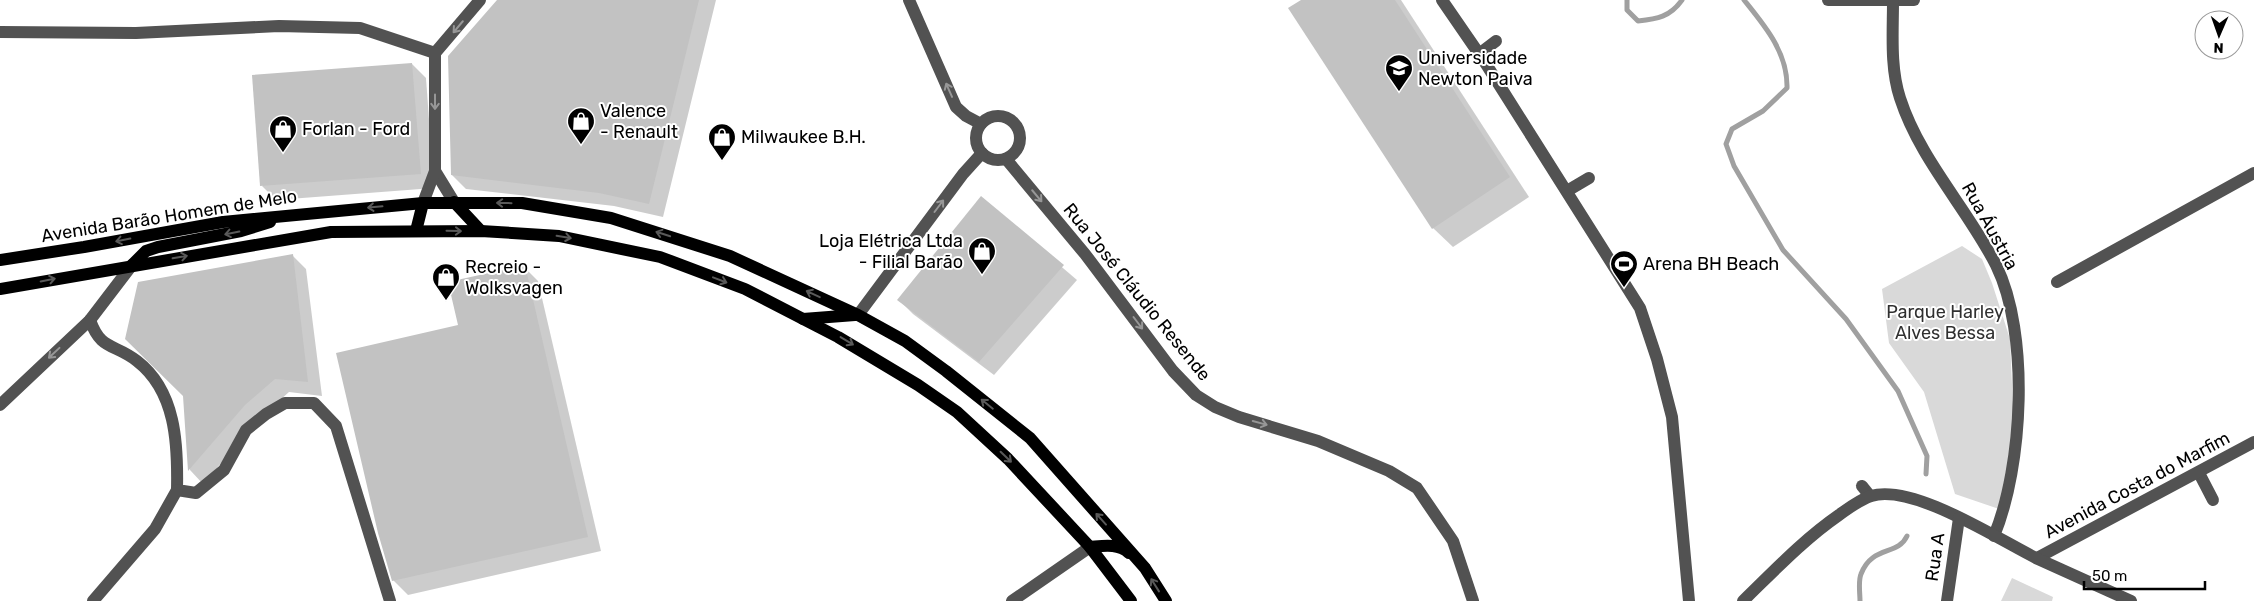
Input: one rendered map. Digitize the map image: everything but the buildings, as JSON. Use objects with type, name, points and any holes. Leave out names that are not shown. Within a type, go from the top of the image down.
[{"type":"main road","name":"Avenida Barão Homem de Melo","points":[[0,260],[223,222],[296,213],[423,202],[522,203],[611,218],[730,256],[858,315],[905,341],[1030,438],[1145,568],[1166,601]]},
{"type":"main road","points":[[416,231],[423,202]]},
{"type":"main road","points":[[454,202],[480,231]]},
{"type":"main road","points":[[132,265],[146,251],[158,247],[241,231],[296,213]]},
{"type":"main road","points":[[0,289],[331,232],[480,231],[559,236],[660,257],[745,289],[881,362],[957,412],[1008,459],[1090,547],[1132,601]]},
{"type":"main road","points":[[803,320],[858,315]]},
{"type":"main road","points":[[1090,547],[1124,548],[1145,568]]},
{"type":"street","points":[[423,202],[435,171],[435,53],[480,0]]},
{"type":"street","points":[[909,0],[956,107],[966,116],[981,124]]},
{"type":"street","points":[[1442,0],[1479,54],[1640,308],[1658,359],[1672,417],[1689,601]]},
{"type":"street","points":[[1828,0],[1914,0]]},
{"type":"street","name":"Rua Áustria","points":[[1893,1],[1893,63],[1900,98],[1916,139],[1970,219],[1996,267],[2011,311],[2018,362],[2018,413],[2011,472],[2002,516],[1994,536]]},
{"type":"street","points":[[0,32],[136,33],[279,26],[360,28],[435,53]]},
{"type":"street","points":[[1479,54],[1496,41]]},
{"type":"street","points":[[998,116],[1005,117],[1016,126],[1019,133],[1017,147],[1006,159],[997,160],[982,153],[976,138],[981,124],[990,117],[998,116]]},
{"type":"street","points":[[858,315],[963,174],[982,153]]},
{"type":"street","name":"Rua José Cláudio Resende","points":[[1006,159],[1085,254],[1173,371],[1196,395],[1215,407],[1239,417],[1318,441],[1389,470],[1417,488],[1453,541],[1473,601]]},
{"type":"street","points":[[435,171],[454,202]]},
{"type":"street","points":[[2058,282],[2254,173]]},
{"type":"street","points":[[1566,191],[1589,178]]},
{"type":"street","points":[[0,404],[90,320],[132,265]]},
{"type":"street","points":[[90,320],[95,335],[107,345],[136,360],[160,383],[171,414],[178,463],[177,490],[155,529],[93,601]]},
{"type":"street","points":[[177,490],[196,493],[224,470],[246,430],[266,414],[284,403],[314,403],[336,426],[390,601]]},
{"type":"street","name":"Avenida Costa do Marfim","points":[[2037,558],[2254,442]]},
{"type":"street","points":[[2199,473],[2213,500]]},
{"type":"street","points":[[1862,486],[1870,496]]},
{"type":"street","points":[[1743,601],[1798,546],[1850,507],[1870,496],[1882,494],[1908,497],[1930,505],[2037,558],[2131,601]]},
{"type":"street","name":"Rua A","points":[[1947,601],[1959,518]]},
{"type":"street","points":[[1012,601],[1090,547]]},
{"type":"green space","name":"Parque Harley Alves Bessa","points":[[1962,246],[1982,259],[1992,283],[2010,339],[2014,431],[2002,510],[1955,494],[1924,392],[1889,343],[1882,289]]},
{"type":"green space","points":[[2012,578],[2053,597],[2052,601],[2001,601]]},
{"type":"waterway","points":[[1627,0],[1627,10],[1638,21],[1668,14],[1682,0]]},
{"type":"waterway","points":[[1744,0],[1774,41],[1784,63],[1787,88],[1763,111],[1732,129],[1726,144],[1734,166],[1783,250],[1846,319],[1898,391],[1927,456],[1926,474]]},
{"type":"waterway","points":[[1860,601],[1860,580],[1866,565],[1878,555],[1898,546],[1907,536]]},
{"type":"place","name":"Universidade Newton Paiva","points":[[1399,92]]},
{"type":"place","name":"Valence - Renault","points":[[581,145]]},
{"type":"place","name":"Forlan - Ford","points":[[283,153]]},
{"type":"place","name":"Milwaukee B.H.","points":[[722,161]]},
{"type":"place","name":"Loja Elétrica Ltda - Filial Barão","points":[[982,275]]},
{"type":"place","name":"Arena BH Beach","points":[[1624,288]]},
{"type":"place","name":"Recreio - Wolksvagen","points":[[446,301]]}]
